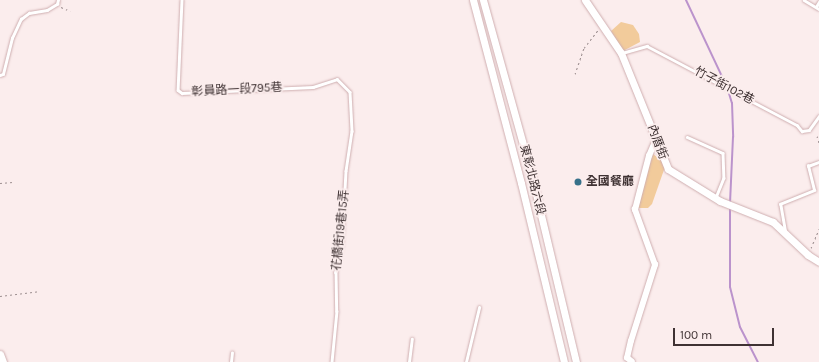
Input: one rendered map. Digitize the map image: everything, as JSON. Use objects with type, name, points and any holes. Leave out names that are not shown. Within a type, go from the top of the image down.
[{"type":"street","name":"東彰北路六段","points":[[473,0],[521,183],[564,362]]},
{"type":"street","name":"東彰北路六段","points":[[483,0],[531,173],[576,362]]},
{"type":"street","name":"內厝街","points":[[585,0],[601,27],[621,53],[652,126],[656,142],[668,169],[716,198],[773,222],[785,231],[808,255],[819,262]]},
{"type":"street","points":[[632,362],[627,358],[631,341],[655,265],[635,210],[649,156],[656,142]]},
{"type":"street","points":[[0,354],[3,362]]},
{"type":"lane","points":[[0,75],[3,74],[12,38],[21,19],[29,13],[46,10],[57,4],[58,0]]},
{"type":"lane","name":"彰員路一段795巷","points":[[182,0],[178,90],[182,93],[313,87],[337,79]]},
{"type":"lane","points":[[804,0],[818,8],[819,2]]},
{"type":"lane","name":"竹子街102巷","points":[[621,53],[647,46],[797,125],[802,131],[809,130],[819,116]]},
{"type":"lane","name":"花橋街19巷15弄","points":[[332,362],[337,311],[336,272],[342,245],[346,171],[352,131],[350,92],[337,79]]},
{"type":"lane","points":[[687,137],[723,153],[724,178],[716,198]]},
{"type":"lane","points":[[785,231],[780,204],[814,190],[808,166],[819,162]]},
{"type":"lane","points":[[466,362],[479,308]]},
{"type":"lane","points":[[409,362],[412,339]]},
{"type":"lane","points":[[231,362],[232,353]]},
{"type":"path","points":[[57,4],[70,11]]},
{"type":"path","points":[[575,74],[584,48],[601,27]]},
{"type":"path","points":[[817,136],[819,142]]},
{"type":"path","points":[[0,183],[13,182]]},
{"type":"path","points":[[808,255],[819,229]]},
{"type":"path","points":[[0,296],[39,291]]},
{"type":"shaded area","points":[[621,22],[633,25],[639,34],[640,42],[623,51],[611,31]]},
{"type":"shaded area","points":[[653,154],[666,164],[652,204],[648,208],[637,208]]},
{"type":"waterway","points":[[686,0],[727,87],[732,103],[733,137],[730,203]]},
{"type":"waterway","points":[[730,207],[730,287],[740,327],[758,362]]},
{"type":"place","name":"全國餐廳","points":[[578,182]]}]
